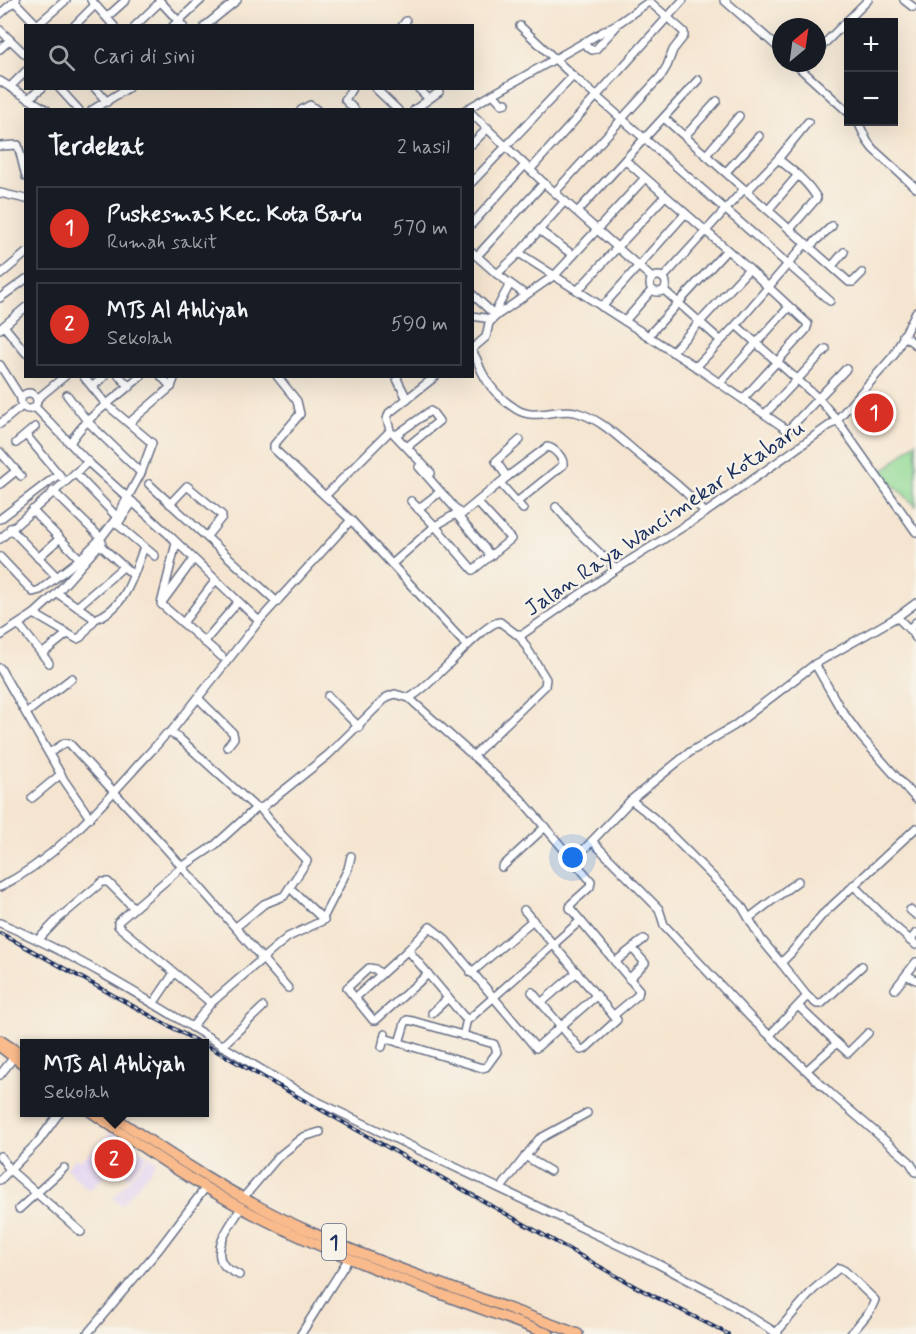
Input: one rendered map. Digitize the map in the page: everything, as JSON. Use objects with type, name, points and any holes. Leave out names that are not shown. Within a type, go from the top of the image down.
[{"type":"highway","points":[[0,1040],[20,1053]]},
{"type":"highway","points":[[0,1047],[20,1062]]},
{"type":"highway","name":"1","points":[[97,1117],[206,1187],[350,1249],[578,1334]]},
{"type":"highway","name":"1","points":[[113,1117],[242,1203],[350,1258],[549,1334]]},
{"type":"street","points":[[39,24],[66,0]]},
{"type":"street","points":[[106,17],[126,0]]},
{"type":"street","points":[[474,222],[597,97],[683,0]]},
{"type":"street","points":[[724,0],[772,43]]},
{"type":"street","points":[[826,42],[868,0]]},
{"type":"street","points":[[904,0],[913,7]]},
{"type":"street","points":[[0,14],[15,1],[37,24]]},
{"type":"street","points":[[137,24],[159,1],[178,24],[196,2]]},
{"type":"street","points":[[76,24],[93,2],[112,24]]},
{"type":"street","points":[[208,24],[239,2]]},
{"type":"street","points":[[468,108],[620,22],[647,3],[651,3],[684,32],[684,36],[673,50],[661,76],[555,192]]},
{"type":"street","points":[[583,43],[592,50],[596,49],[620,22]]},
{"type":"street","points":[[520,26],[573,76],[830,301]]},
{"type":"street","points":[[0,30],[24,53]]},
{"type":"street","points":[[0,49],[10,40]]},
{"type":"street","points":[[803,72],[844,108]]},
{"type":"street","points":[[10,87],[24,73]]},
{"type":"street","points":[[474,180],[573,76]]},
{"type":"street","points":[[578,211],[698,80]]},
{"type":"street","points":[[0,81],[44,108]]},
{"type":"street","points":[[28,98],[39,90]]},
{"type":"street","points":[[61,90],[77,108]]},
{"type":"street","points":[[97,90],[107,102]]},
{"type":"street","points":[[96,108],[125,90]]},
{"type":"street","points":[[351,90],[345,99],[354,108]]},
{"type":"street","points":[[377,90],[397,108]]},
{"type":"street","points":[[420,90],[428,98]]},
{"type":"street","points":[[416,108],[439,92]]},
{"type":"street","points":[[493,94],[502,104],[506,103]]},
{"type":"street","points":[[685,136],[717,101]]},
{"type":"street","points":[[474,116],[544,183],[652,278]]},
{"type":"street","points":[[707,154],[739,116]]},
{"type":"street","points":[[664,118],[851,283],[862,273]]},
{"type":"street","points":[[663,278],[726,209],[778,159],[808,122]]},
{"type":"street","points":[[860,126],[873,148],[916,188]]},
{"type":"street","points":[[474,142],[488,128]]},
{"type":"street","points":[[726,172],[759,136]]},
{"type":"street","points":[[0,146],[18,145],[24,169]]},
{"type":"street","points":[[778,159],[810,186],[817,198],[790,229]]},
{"type":"street","points":[[624,160],[749,269],[808,324],[808,328],[743,399]]},
{"type":"street","points":[[769,209],[798,175]]},
{"type":"street","points":[[474,316],[494,316],[555,274],[645,178]]},
{"type":"street","points":[[526,295],[497,274],[475,254],[544,183]]},
{"type":"street","points":[[0,193],[24,199]]},
{"type":"street","points":[[578,290],[665,196]]},
{"type":"street","points":[[497,274],[565,201]]},
{"type":"street","points":[[602,307],[685,214]]},
{"type":"street","points":[[696,367],[720,339],[736,325],[788,264],[807,245],[832,226]]},
{"type":"street","points":[[539,230],[573,255]]},
{"type":"street","points":[[648,336],[726,250]]},
{"type":"street","points":[[832,266],[844,252]]},
{"type":"street","points":[[519,253],[555,274],[788,429],[846,369]]},
{"type":"street","points":[[0,275],[24,255]]},
{"type":"street","points":[[672,352],[749,269]]},
{"type":"street","points":[[652,278],[656,276],[663,278],[666,284],[664,290]]},
{"type":"street","points":[[652,278],[650,284],[652,290]]},
{"type":"street","points":[[0,298],[24,280]]},
{"type":"street","points":[[474,348],[486,337],[510,284]]},
{"type":"street","points":[[652,290],[659,292],[664,290]]},
{"type":"street","points":[[625,321],[652,290]]},
{"type":"street","points":[[664,290],[720,339]]},
{"type":"street","points":[[474,296],[494,316]]},
{"type":"street","points":[[720,383],[789,307]]},
{"type":"street","points":[[24,309],[2,328],[24,352]]},
{"type":"street","name":"Jalan Raya Wancimekar Kotabaru","points":[[174,973],[118,926],[118,922],[182,867],[215,845],[258,808],[295,782],[391,695],[399,694],[409,698],[427,687],[466,646],[496,621],[519,635],[539,624],[616,569],[705,513],[837,420],[894,355],[916,312]]},
{"type":"street","points":[[736,325],[819,399],[837,420],[916,532]]},
{"type":"street","points":[[903,335],[916,345]]},
{"type":"street","points":[[765,414],[826,349]]},
{"type":"street","points":[[474,353],[482,373],[499,396],[516,409],[531,414],[573,411],[596,421],[667,476],[705,513]]},
{"type":"street","points":[[0,365],[21,398],[22,406],[28,410],[35,407],[38,399],[63,378]]},
{"type":"street","points":[[121,378],[130,387]]},
{"type":"street","points":[[70,443],[106,404],[139,378]]},
{"type":"street","points":[[163,378],[171,387]]},
{"type":"street","points":[[129,423],[171,387],[175,378]]},
{"type":"street","points":[[279,378],[297,401],[300,414],[274,445],[274,449],[351,520],[466,646]]},
{"type":"street","points":[[399,378],[407,399]]},
{"type":"street","points":[[431,473],[408,446],[393,433],[387,420],[389,413],[433,378]]},
{"type":"street","points":[[0,636],[34,614],[57,593],[100,542],[130,499],[152,443],[106,404],[89,380]]},
{"type":"street","points":[[21,398],[26,393],[30,393],[38,399]]},
{"type":"street","points":[[67,395],[88,422],[141,473]]},
{"type":"street","points":[[0,424],[22,406]]},
{"type":"street","points":[[35,407],[88,462],[259,621]]},
{"type":"street","points":[[325,496],[393,433],[430,411],[434,413],[439,421],[408,446]]},
{"type":"street","points":[[16,443],[35,426]]},
{"type":"street","points":[[2,515],[61,476],[26,435]]},
{"type":"street","points":[[507,477],[496,461],[520,440]]},
{"type":"street","points":[[392,564],[435,526],[457,513],[461,515],[547,447],[553,449],[564,463],[517,502]]},
{"type":"street","points":[[0,452],[19,473],[0,484]]},
{"type":"street","points":[[0,539],[88,462]]},
{"type":"street","points":[[419,467],[491,556]]},
{"type":"street","points":[[75,473],[117,520],[155,556]]},
{"type":"street","points":[[500,483],[523,509]]},
{"type":"street","points":[[148,484],[277,602]]},
{"type":"street","points":[[170,504],[187,486],[205,500],[222,516],[207,536]]},
{"type":"street","points":[[53,491],[133,575]]},
{"type":"street","points":[[418,508],[440,492]]},
{"type":"street","points":[[411,501],[472,570],[511,539],[477,502]]},
{"type":"street","points":[[556,507],[616,569]]},
{"type":"street","points":[[32,510],[80,559]]},
{"type":"street","points":[[2,883],[49,854],[90,818],[115,792],[166,734],[170,733],[259,621],[351,520]]},
{"type":"street","points":[[10,528],[56,576]]},
{"type":"street","points":[[38,558],[59,538]]},
{"type":"street","points":[[0,557],[33,591],[40,590],[100,542]]},
{"type":"street","points":[[161,604],[176,543]]},
{"type":"street","points":[[34,614],[67,634],[79,638],[94,619],[116,607],[126,593],[144,547]]},
{"type":"street","points":[[161,604],[193,560]]},
{"type":"street","points":[[77,607],[123,567]]},
{"type":"street","points":[[183,623],[215,581]]},
{"type":"street","points":[[57,593],[94,619]]},
{"type":"street","points":[[204,642],[238,602]]},
{"type":"street","points":[[573,861],[632,800],[690,752],[734,726],[815,664],[897,617],[916,603]]},
{"type":"street","points":[[161,604],[222,657]]},
{"type":"street","points":[[897,617],[916,638]]},
{"type":"street","points":[[909,629],[916,622]]},
{"type":"street","points":[[19,625],[49,663]]},
{"type":"street","points":[[42,654],[67,634]]},
{"type":"street","points":[[473,756],[545,686],[546,679],[519,635]]},
{"type":"street","points":[[815,664],[840,708],[861,737],[916,799]]},
{"type":"street","points":[[0,668],[13,694],[90,818]]},
{"type":"street","points":[[26,712],[72,678]]},
{"type":"street","points":[[328,696],[358,727]]},
{"type":"street","points":[[198,698],[235,736],[227,747]]},
{"type":"street","points":[[409,698],[520,798],[591,884],[570,906],[571,910],[639,993],[614,1015]]},
{"type":"street","points":[[170,733],[178,737],[258,808],[306,859],[304,867],[284,896],[264,904],[236,927]]},
{"type":"street","points":[[49,753],[69,743],[236,927],[288,988]]},
{"type":"street","points":[[32,798],[61,774]]},
{"type":"street","points":[[632,800],[741,905],[760,939],[807,996],[817,1004],[821,1004],[862,966]]},
{"type":"street","points":[[502,867],[545,827]]},
{"type":"street","points":[[780,963],[822,915],[916,828]]},
{"type":"street","points":[[592,841],[659,909],[664,925],[726,993],[861,1120],[909,1161],[916,1172]]},
{"type":"street","points":[[192,1027],[211,1003],[263,960],[282,941],[322,922],[348,869],[351,856]]},
{"type":"street","points":[[749,918],[798,881]]},
{"type":"street","points":[[38,940],[58,919],[102,882],[108,882],[134,908]]},
{"type":"street","points":[[853,885],[913,943],[916,933]]},
{"type":"street","points":[[290,888],[323,918]]},
{"type":"street","points":[[524,910],[614,1015],[616,1021],[583,1050],[579,1049],[532,992]]},
{"type":"street","points":[[471,973],[533,920]]},
{"type":"street","points":[[463,1036],[467,1019],[580,921]]},
{"type":"street","points":[[0,922],[106,976],[266,1073],[321,1103],[684,1277],[777,1333],[813,1290],[839,1268],[875,1300],[870,1311],[851,1334]]},
{"type":"street","points":[[354,998],[430,927],[443,937],[536,1048],[597,995]]},
{"type":"street","points":[[615,962],[644,939]]},
{"type":"street","points":[[629,978],[645,964],[633,949]]},
{"type":"street","points":[[408,950],[467,1019]]},
{"type":"street","points":[[895,989],[916,962]]},
{"type":"street","points":[[381,974],[372,968],[361,974],[347,988],[369,1018],[376,1020],[428,974]]},
{"type":"street","points":[[541,1003],[577,972]]},
{"type":"street","points":[[153,1004],[174,973],[211,1003]]},
{"type":"street","points":[[906,975],[916,980]]},
{"type":"street","points":[[770,1035],[807,996]]},
{"type":"street","points":[[432,1013],[448,998]]},
{"type":"street","points":[[798,1006],[848,1053],[868,1033]]},
{"type":"street","points":[[222,1046],[263,1007]]},
{"type":"street","points":[[382,1047],[384,1036],[399,1043],[482,1068],[486,1067],[497,1052],[494,1044],[407,1020],[399,1043]]},
{"type":"street","points":[[807,1070],[837,1043]]},
{"type":"street","points":[[0,1075],[14,1057]]},
{"type":"street","points":[[504,1184],[540,1137],[587,1113]]},
{"type":"street","points":[[0,1180],[38,1142],[57,1117]]},
{"type":"street","points":[[239,1275],[224,1266],[220,1256],[220,1246],[242,1203],[278,1157],[303,1137],[320,1132]]},
{"type":"street","points":[[0,1156],[10,1170],[81,1232]]},
{"type":"street","points":[[525,1156],[550,1171]]},
{"type":"street","points":[[19,1209],[64,1168]]},
{"type":"street","points":[[488,1182],[504,1184],[520,1198]]},
{"type":"street","points":[[87,1334],[159,1249],[206,1187]]},
{"type":"street","points":[[301,1334],[350,1258]]},
{"type":"shaded area","points":[[113,1130],[148,1156],[129,1177],[115,1166],[89,1191],[66,1168],[76,1158],[81,1161]]},
{"type":"shaded area","points":[[150,1156],[157,1162],[121,1206],[113,1198]]},
{"type":"green space","points":[[916,442],[916,506],[881,473]]},
{"type":"railway","points":[[0,933],[193,1039]]},
{"type":"railway","points":[[209,1047],[636,1287],[728,1334]]},
{"type":"place","name":"Puskesmas Kec. Kota Baru","points":[[874,413]]},
{"type":"place","name":"MTs Al Ahliyah","points":[[114,1159]]}]
